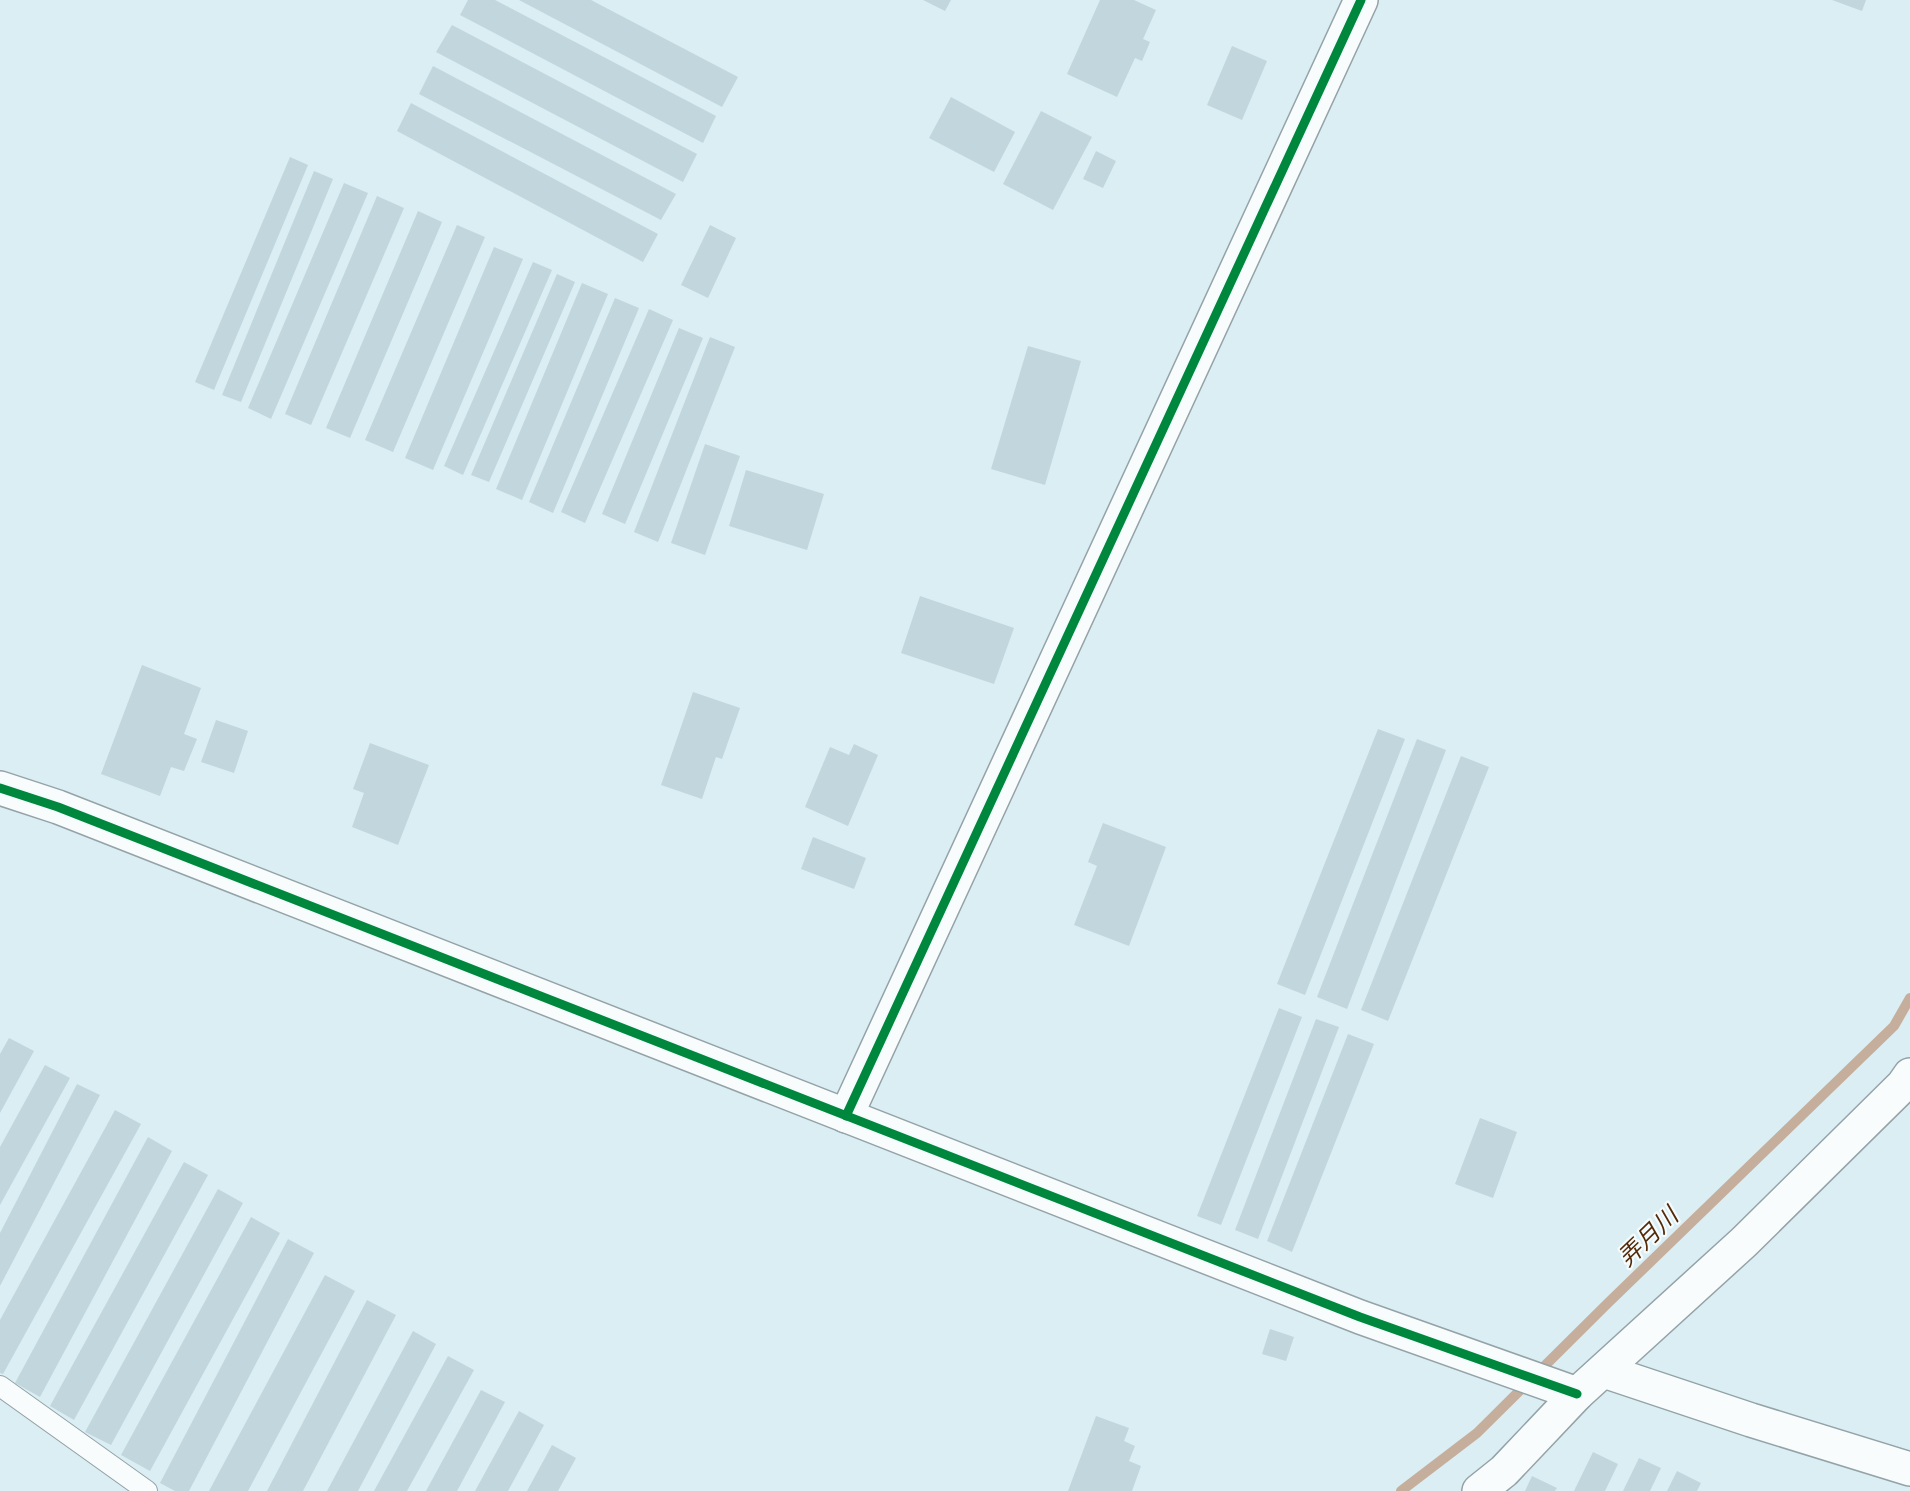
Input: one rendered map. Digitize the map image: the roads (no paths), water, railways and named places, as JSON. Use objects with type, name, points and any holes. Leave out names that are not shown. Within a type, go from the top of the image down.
[{"type":"street","points":[[846,1116],[1361,0]]},
{"type":"street","points":[[0,788],[58,807],[1360,1317],[1577,1394]]},
{"type":"street","points":[[1479,1491],[1504,1471],[1577,1394],[1744,1242],[1903,1085],[1910,1075]]},
{"type":"street","points":[[1604,1371],[1751,1420],[1910,1469]]},
{"type":"lane","points":[[0,1386],[147,1491]]},
{"type":"waterway","name":"弄月川","points":[[1401,1491],[1477,1433],[1894,1026],[1910,998]]}]
